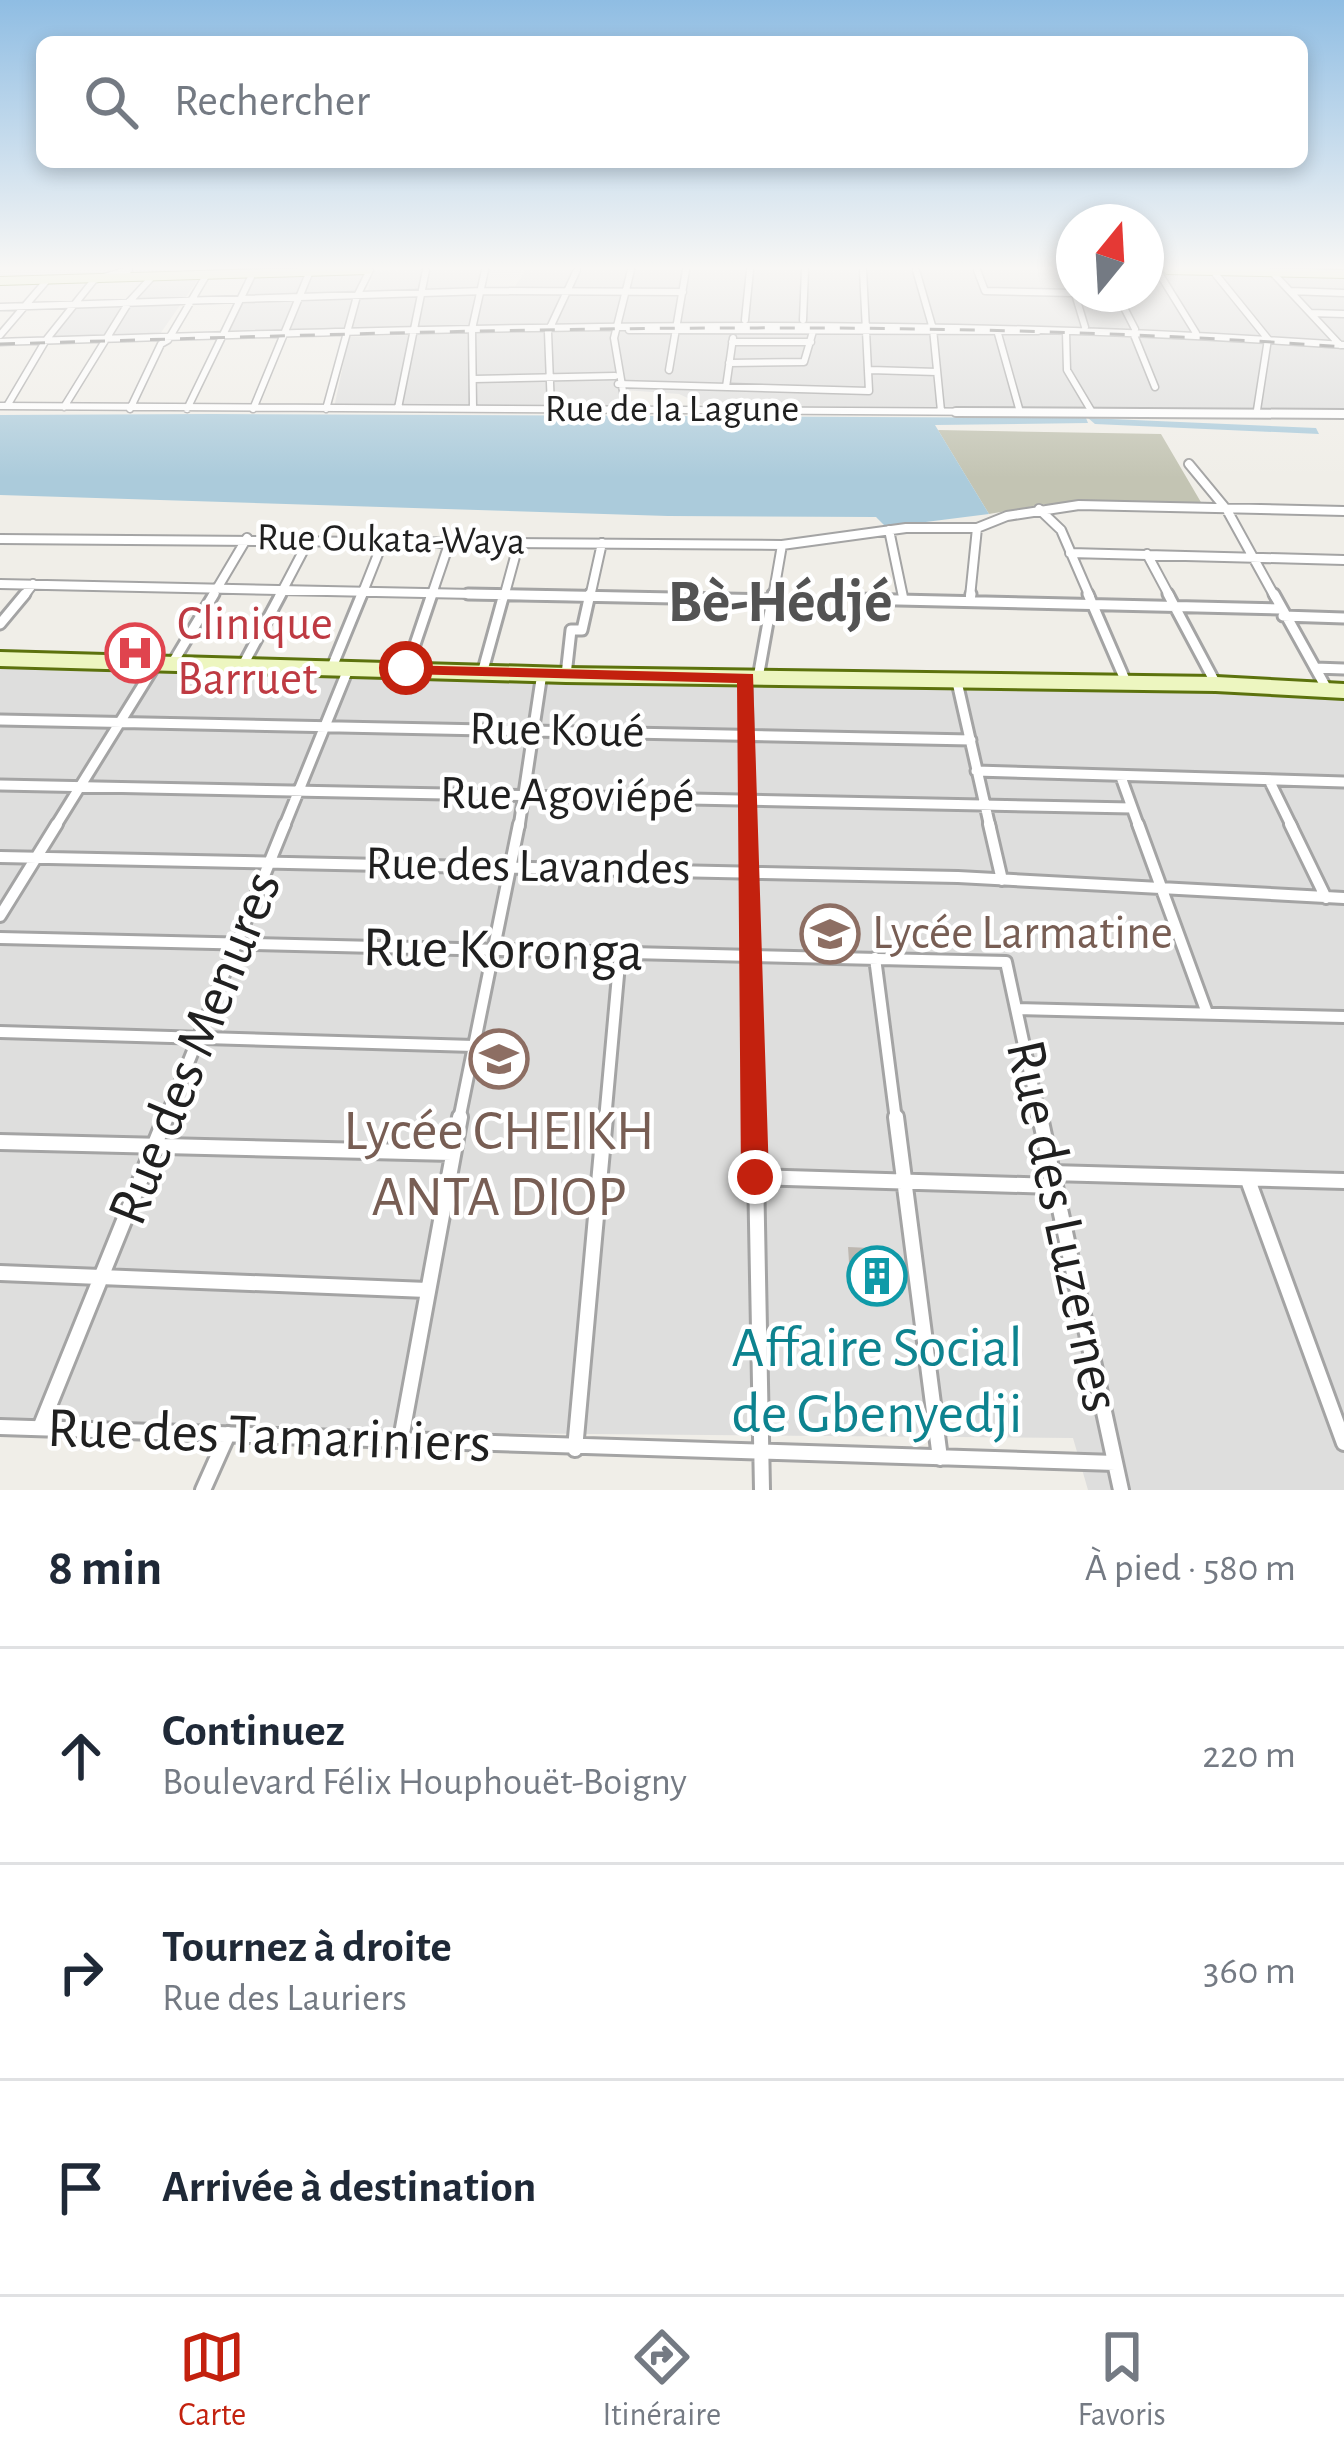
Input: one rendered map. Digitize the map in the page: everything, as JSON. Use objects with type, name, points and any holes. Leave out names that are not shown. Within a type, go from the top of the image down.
[{"type":"main road","points":[[0,659],[566,675],[1216,684],[1336,691]]},
{"type":"street","points":[[4,406],[48,340]]},
{"type":"street","points":[[0,341],[136,340]]},
{"type":"street","points":[[130,409],[167,340]]},
{"type":"street","points":[[187,409],[220,340]]},
{"type":"street","points":[[253,409],[282,340]]},
{"type":"street","points":[[326,409],[346,340]]},
{"type":"street","points":[[398,408],[411,340]]},
{"type":"street","points":[[473,340],[473,408]]},
{"type":"street","points":[[549,340],[551,408]]},
{"type":"street","points":[[613,340],[626,409]]},
{"type":"street","points":[[668,370],[674,340]]},
{"type":"street","points":[[473,380],[617,380],[864,392],[872,389],[867,340]]},
{"type":"street","points":[[934,340],[941,411]]},
{"type":"street","points":[[1000,340],[1020,412]]},
{"type":"street","points":[[1066,340],[1066,367],[1092,412]]},
{"type":"street","points":[[1137,340],[1155,387]]},
{"type":"street","points":[[1236,340],[1343,347]]},
{"type":"street","points":[[1249,340],[1269,342]]},
{"type":"street","points":[[1257,410],[1267,340]]},
{"type":"street","points":[[64,407],[105,341]]},
{"type":"street","points":[[726,387],[729,363],[732,342],[811,341],[806,360],[799,364],[729,363]]},
{"type":"street","points":[[870,370],[937,372]]},
{"type":"street","name":"Rue de la Lagune","points":[[4,406],[1344,414]]},
{"type":"street","points":[[1189,464],[1227,510],[1281,612],[1315,668],[1336,691]]},
{"type":"street","name":"Rue Oukata-Waya","points":[[0,539],[782,545],[889,530],[976,528],[1039,509],[1079,505],[1344,512]]},
{"type":"street","points":[[1039,509],[1058,526],[1126,682]]},
{"type":"street","points":[[970,600],[976,528]]},
{"type":"street","points":[[889,530],[903,598]]},
{"type":"street","points":[[172,664],[247,538]]},
{"type":"street","points":[[243,665],[310,538]]},
{"type":"street","points":[[332,667],[384,539]]},
{"type":"street","points":[[406,668],[450,541]]},
{"type":"street","points":[[483,670],[519,542]]},
{"type":"street","points":[[566,675],[571,630],[582,630],[602,543]]},
{"type":"street","points":[[761,1490],[749,734],[752,678],[774,600],[782,545]]},
{"type":"street","points":[[1070,553],[1344,560]]},
{"type":"street","points":[[1147,554],[1216,684]]},
{"type":"street","points":[[0,584],[774,600]]},
{"type":"street","points":[[0,624],[33,584]]},
{"type":"street","points":[[855,598],[1173,606],[1344,618]]},
{"type":"street","points":[[0,916],[156,664]]},
{"type":"street","name":"Rue des Menures","points":[[40,1428],[349,667]]},
{"type":"street","points":[[1315,668],[1344,669]]},
{"type":"street","points":[[401,1439],[452,1153],[513,866],[542,673]]},
{"type":"street","points":[[957,682],[1002,880]]},
{"type":"street","name":"Rue Koué","points":[[0,720],[970,740]]},
{"type":"street","points":[[976,771],[1344,782]]},
{"type":"street","points":[[1121,777],[1207,1013]]},
{"type":"street","points":[[1269,780],[1326,898]]},
{"type":"street","name":"Rue Agoviépé","points":[[0,784],[1132,808]]},
{"type":"street","name":"Rue des Lavandes","points":[[0,857],[752,872],[1157,886],[1344,898]]},
{"type":"street","name":"Rue Koronga","points":[[0,938],[1006,962]]},
{"type":"street","points":[[575,1449],[620,953]]},
{"type":"street","points":[[875,958],[940,1458]]},
{"type":"street","name":"Rue des Luzernes","points":[[1006,962],[1120,1490]]},
{"type":"street","points":[[1016,1010],[1344,1017]]},
{"type":"street","points":[[0,1032],[474,1046]]},
{"type":"street","points":[[0,1142],[452,1153]]},
{"type":"street","points":[[755,1177],[1344,1181]]},
{"type":"street","points":[[1248,1180],[1344,1443]]},
{"type":"street","points":[[0,1273],[427,1290]]},
{"type":"street","name":"Rue des Tamariniers","points":[[0,1427],[760,1455],[1114,1462]]},
{"type":"street","points":[[203,1490],[228,1434]]},
{"type":"shaded area","points":[[348,340],[1344,340],[1344,410],[705,406],[679,394],[624,390],[618,406],[334,408]]},
{"type":"shaded area","points":[[938,430],[1161,434],[1202,504],[1046,504],[989,514]]},
{"type":"shaded area","points":[[0,665],[1344,693],[1344,1490],[1088,1490],[1073,1438],[0,1429]]},
{"type":"water","points":[[0,415],[1086,418],[1088,423],[935,425],[989,514],[886,527],[876,517],[668,516],[0,495]]},
{"type":"water","points":[[1088,418],[1316,428],[1319,434],[1095,424]]},
{"type":"building","name":"Affaire Social de Gbenyedji","points":[[848,1247],[892,1249],[897,1292],[861,1290],[859,1263],[849,1262]]},
{"type":"railway","points":[[0,344],[173,340]]},
{"type":"railway","points":[[1219,340],[1344,347]]},
{"type":"place","name":"Clinique Barruet","points":[[135,653]]},
{"type":"place","name":"Lycée Larmatine","points":[[830,934]]},
{"type":"place","name":"Lycée CHEIKH ANTA DIOP","points":[[499,1059]]},
{"type":"place","name":"Affaire Social de Gbenyedji","points":[[877,1276]]},
{"type":"district","name":"Bè-Hédjé","points":[[780,603]]},
{"type":"route","points":[[406,668],[746,678],[755,1177]]}]
